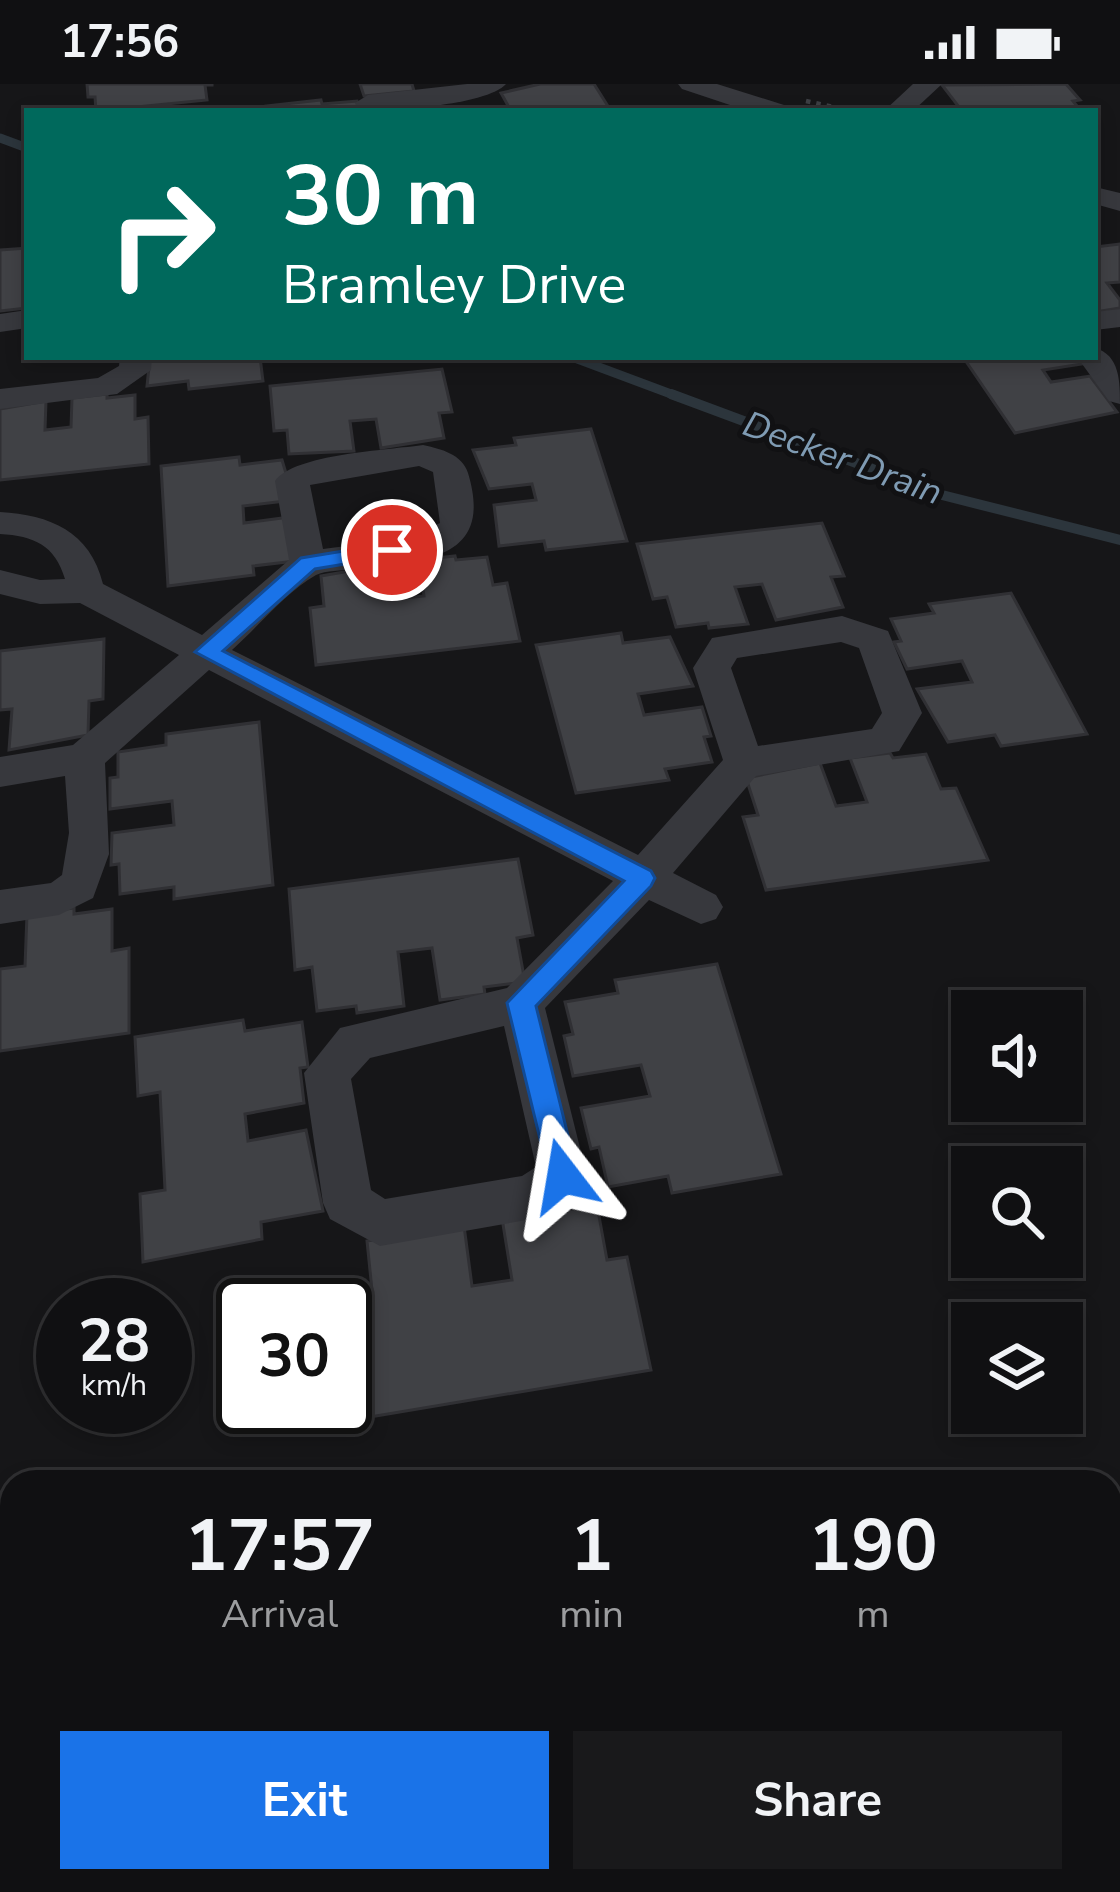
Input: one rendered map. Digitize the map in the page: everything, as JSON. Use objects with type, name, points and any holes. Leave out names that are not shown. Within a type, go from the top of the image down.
[{"type":"street","points":[[691,84],[766,108]]},
{"type":"street","points":[[900,108],[928,84]]},
{"type":"street","points":[[370,108],[368,103],[491,95]]},
{"type":"street","points":[[0,399],[106,387],[135,370],[136,360]]},
{"type":"street","points":[[1096,360],[1120,394]]},
{"type":"street","points":[[0,772],[84,758],[308,563],[434,544],[454,530],[458,519],[449,466],[423,455],[304,474],[292,481],[308,563]]},
{"type":"street","points":[[0,523],[59,536],[82,562],[86,590]]},
{"type":"street","points":[[0,582],[40,592],[86,590],[701,907]]},
{"type":"street","points":[[521,1003],[563,1176],[532,1197],[380,1223],[348,1203],[327,1073],[356,1042],[521,1003],[744,763],[885,741],[902,713],[875,640],[842,629],[725,647],[712,668],[744,763]]},
{"type":"street","points":[[0,907],[70,895],[81,884],[89,840],[84,758]]},
{"type":"building","points":[[87,84],[212,84],[205,85],[207,100],[96,108],[95,97],[88,97]]},
{"type":"building","points":[[360,84],[412,84],[414,91],[364,96]]},
{"type":"building","points":[[540,84],[594,84],[609,108],[509,108],[501,93]]},
{"type":"building","points":[[1066,84],[1080,100],[1073,101],[1079,108],[960,108],[942,85]]},
{"type":"building","points":[[321,100],[322,104],[357,101],[359,108],[266,108]]},
{"type":"building","points":[[1120,244],[1120,282],[1107,283],[1120,300],[1120,308],[1098,312],[1098,247]]},
{"type":"building","points":[[24,248],[24,308],[0,311],[0,250]]},
{"type":"building","points":[[150,360],[260,360],[263,381],[189,389],[188,381],[147,386]]},
{"type":"building","points":[[965,360],[1079,360],[1082,364],[1043,370],[1051,382],[1090,376],[1117,412],[1015,433]]},
{"type":"building","points":[[442,369],[452,412],[439,413],[444,438],[381,448],[376,419],[350,421],[354,451],[289,454],[287,430],[274,431],[270,386]]},
{"type":"building","points":[[107,394],[107,398],[135,395],[135,419],[148,417],[149,464],[0,480],[0,409],[46,401],[45,430],[71,427],[72,398]]},
{"type":"building","points":[[591,429],[627,541],[546,550],[544,541],[499,546],[494,505],[536,500],[532,484],[489,489],[473,450],[516,445],[514,438]]},
{"type":"building","points":[[239,457],[240,465],[282,460],[294,500],[243,506],[244,523],[297,516],[296,561],[253,566],[254,575],[168,586],[161,466]]},
{"type":"building","points":[[822,523],[844,576],[831,577],[843,607],[776,620],[762,584],[735,587],[748,624],[676,627],[667,597],[653,599],[637,544]]},
{"type":"building","points":[[455,556],[456,560],[487,557],[493,585],[507,583],[520,641],[316,665],[310,608],[324,606],[321,576],[390,564],[395,599],[424,596],[418,560]]},
{"type":"building","points":[[1011,593],[1087,734],[1001,746],[995,735],[948,742],[917,689],[972,682],[962,661],[907,669],[894,642],[901,641],[891,619],[934,613],[929,604]]},
{"type":"building","points":[[621,633],[623,643],[670,637],[693,686],[638,694],[644,715],[702,707],[711,736],[704,737],[712,762],[665,769],[669,780],[576,793],[536,645]]},
{"type":"building","points":[[104,639],[103,699],[89,701],[88,735],[9,750],[12,709],[0,710],[0,651]]},
{"type":"building","points":[[259,722],[273,885],[174,899],[174,887],[120,894],[119,864],[111,865],[112,833],[174,825],[172,801],[110,809],[110,778],[118,777],[118,752],[166,745],[166,734]]},
{"type":"building","points":[[890,753],[893,758],[926,754],[941,789],[956,788],[988,860],[766,890],[743,817],[758,815],[746,778],[820,763],[836,806],[867,802],[850,758]]},
{"type":"building","points":[[518,859],[533,935],[517,938],[525,982],[484,987],[485,994],[440,1000],[432,948],[398,952],[404,1006],[357,1013],[356,1006],[317,1011],[312,967],[295,970],[289,889]]},
{"type":"building","points":[[74,908],[74,914],[112,909],[112,951],[129,948],[129,1033],[0,1051],[0,969],[25,966],[27,914]]},
{"type":"building","points":[[717,964],[781,1174],[672,1193],[668,1176],[608,1187],[599,1147],[591,1149],[581,1108],[650,1096],[641,1065],[573,1076],[564,1036],[573,1034],[565,1002],[618,993],[615,980]]},
{"type":"building","points":[[243,1020],[245,1031],[302,1022],[308,1067],[300,1068],[304,1103],[245,1114],[248,1141],[306,1130],[323,1211],[261,1222],[262,1239],[143,1262],[140,1194],[165,1190],[160,1092],[138,1096],[135,1037]]},
{"type":"building","points":[[552,1203],[554,1212],[597,1205],[607,1260],[627,1257],[651,1370],[372,1417],[373,1300],[367,1241],[413,1234],[463,1218],[472,1286],[512,1280],[501,1212]]},
{"type":"waterway","name":"Decker Drain","points":[[0,138],[24,147]]},
{"type":"waterway","name":"Decker Drain","points":[[580,360],[679,397]]},
{"type":"waterway","name":"Decker Drain","points":[[671,394],[942,495],[1120,540]]},
{"type":"route","points":[[392,550],[308,563],[207,652],[642,878],[521,1003],[563,1176]]}]
